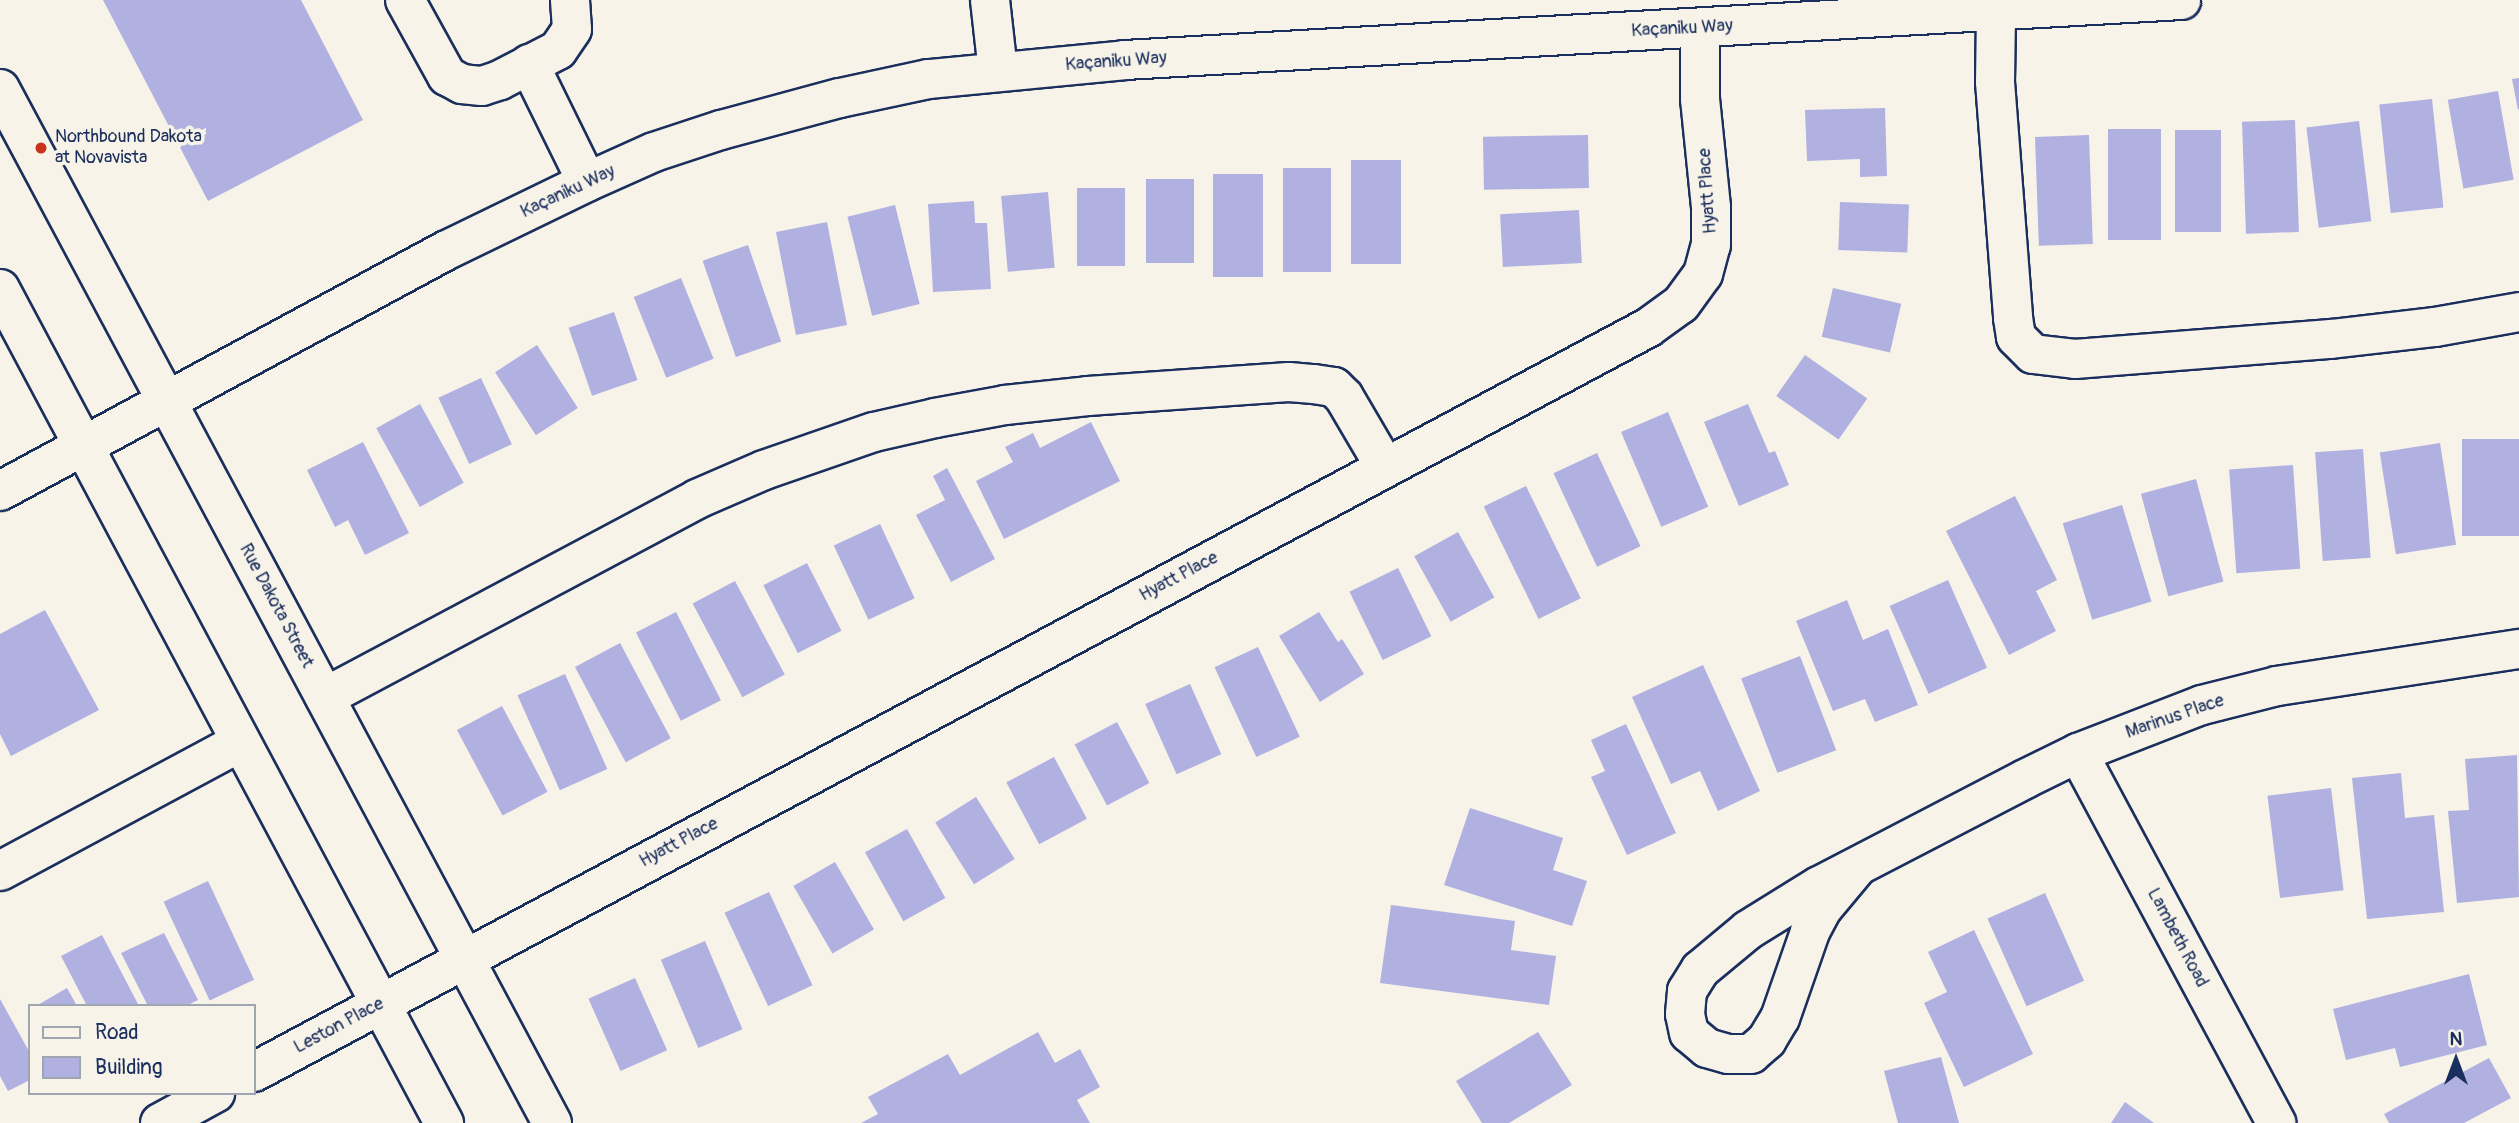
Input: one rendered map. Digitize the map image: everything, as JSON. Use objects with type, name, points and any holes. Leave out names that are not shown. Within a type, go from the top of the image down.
[{"type":"street","points":[[405,0],[447,76],[462,84],[482,86],[500,80],[558,50],[567,39],[573,17],[570,0]]},
{"type":"street","points":[[990,0],[998,71]]},
{"type":"street","name":"Kaçaniku Way","points":[[0,491],[445,251],[653,152],[779,113],[929,79],[1139,60],[2181,0]]},
{"type":"street","points":[[1996,12],[1995,82],[2013,318],[2016,337],[2033,354],[2075,359],[2331,339],[2423,329],[2519,312]]},
{"type":"street","name":"Hyatt Place","points":[[424,980],[1649,327],[1681,304],[1703,274],[1711,245],[1711,207],[1700,99],[1700,29]]},
{"type":"street","points":[[529,64],[587,182]]},
{"type":"street","name":"Rue Dakota Street","points":[[0,89],[552,1123]]},
{"type":"street","points":[[0,289],[444,1123]]},
{"type":"street","points":[[325,697],[697,499],[764,470],[874,432],[935,418],[1005,405],[1088,396],[1289,382],[1314,384],[1334,387],[1344,397],[1385,467]]},
{"type":"street","name":"Marinus Place","points":[[1857,867],[1822,909],[1810,932],[1780,1018],[1767,1040],[1751,1054],[1728,1054],[1707,1048],[1689,1033],[1685,1014],[1687,991],[1700,970],[1722,949],[1766,918],[1857,867],[2078,753],[2203,705],[2277,686],[2519,649]]},
{"type":"street","points":[[0,871],[241,742]]},
{"type":"street","name":"Lambeth Road","points":[[2078,753],[2276,1123]]},
{"type":"street","name":"Leston Place","points":[[256,1071],[424,980]]},
{"type":"street","points":[[160,1123],[211,1095]]},
{"type":"building","points":[[103,0],[301,0],[363,120],[208,201]]},
{"type":"building","points":[[2519,78],[2519,109],[2518,110],[2512,79]]},
{"type":"building","points":[[2498,91],[2514,180],[2463,188],[2448,100]]},
{"type":"building","points":[[2432,99],[2443,207],[2391,213],[2379,105]]},
{"type":"building","points":[[1885,108],[1887,176],[1860,177],[1860,159],[1807,161],[1805,110]]},
{"type":"building","points":[[2295,120],[2299,232],[2246,234],[2242,122]]},
{"type":"building","points":[[2359,121],[2371,221],[2319,228],[2306,127]]},
{"type":"building","points":[[2108,129],[2161,129],[2161,240],[2108,240]]},
{"type":"building","points":[[2175,130],[2221,130],[2221,232],[2175,232]]},
{"type":"building","points":[[1588,135],[1589,188],[1484,190],[1483,137]]},
{"type":"building","points":[[2089,135],[2093,244],[2039,246],[2035,137]]},
{"type":"building","points":[[1351,160],[1401,160],[1401,264],[1351,264]]},
{"type":"building","points":[[1283,168],[1331,168],[1331,272],[1283,272]]},
{"type":"building","points":[[1213,174],[1263,174],[1263,277],[1213,277]]},
{"type":"building","points":[[1146,179],[1194,179],[1194,263],[1146,263]]},
{"type":"building","points":[[1077,188],[1125,188],[1125,266],[1077,266]]},
{"type":"building","points":[[1048,192],[1055,268],[1008,272],[1001,196]]},
{"type":"building","points":[[974,201],[975,223],[987,223],[991,289],[933,292],[928,204]]},
{"type":"building","points":[[1840,202],[1909,204],[1907,252],[1838,250]]},
{"type":"building","points":[[895,205],[920,304],[872,316],[847,217]]},
{"type":"building","points":[[1579,210],[1582,263],[1503,267],[1500,214]]},
{"type":"building","points":[[827,222],[847,325],[796,335],[776,232]]},
{"type":"building","points":[[748,245],[781,341],[736,357],[703,261]]},
{"type":"building","points":[[681,278],[714,359],[666,378],[634,297]]},
{"type":"building","points":[[1833,288],[1901,304],[1890,352],[1822,337]]},
{"type":"building","points":[[614,312],[637,380],[592,396],[569,328]]},
{"type":"building","points":[[537,345],[578,408],[536,435],[495,372]]},
{"type":"building","points":[[1805,355],[1867,399],[1839,440],[1776,396]]},
{"type":"building","points":[[481,378],[512,444],[469,464],[438,398]]},
{"type":"building","points":[[420,404],[464,483],[420,507],[376,428]]},
{"type":"building","points":[[1748,404],[1769,453],[1775,451],[1789,485],[1739,506],[1704,422]]},
{"type":"building","points":[[1668,412],[1708,507],[1661,527],[1621,432]]},
{"type":"building","points":[[1091,422],[1120,481],[1004,539],[976,481],[1013,462],[1005,447],[1033,433],[1040,448]]},
{"type":"building","points":[[2462,439],[2519,439],[2519,536],[2462,536]]},
{"type":"building","points":[[363,442],[409,533],[365,555],[348,520],[335,527],[307,470]]},
{"type":"building","points":[[2440,443],[2456,545],[2396,554],[2380,453]]},
{"type":"building","points":[[2363,449],[2371,558],[2323,561],[2315,452]]},
{"type":"building","points":[[1597,453],[1641,546],[1597,567],[1553,473]]},
{"type":"building","points":[[2293,465],[2300,569],[2236,573],[2229,469]]},
{"type":"building","points":[[947,468],[995,559],[951,582],[916,515],[945,500],[933,476]]},
{"type":"building","points":[[2196,479],[2223,581],[2168,596],[2141,494]]},
{"type":"building","points":[[1526,486],[1581,598],[1539,619],[1484,507]]},
{"type":"building","points":[[2015,496],[2057,580],[2036,591],[2056,631],[2009,655],[1946,531]]},
{"type":"building","points":[[2122,505],[2152,602],[2092,620],[2063,523]]},
{"type":"building","points":[[880,524],[915,598],[868,620],[834,546]]},
{"type":"building","points":[[1458,532],[1494,598],[1451,622],[1414,556]]},
{"type":"building","points":[[807,563],[842,631],[798,653],[763,585]]},
{"type":"building","points":[[1398,568],[1431,636],[1383,660],[1349,592]]},
{"type":"building","points":[[1948,580],[1987,668],[1929,694],[1890,606]]},
{"type":"building","points":[[735,581],[785,675],[742,697],[693,604]]},
{"type":"building","points":[[1847,600],[1863,640],[1888,629],[1918,705],[1875,722],[1865,699],[1833,711],[1796,621]]},
{"type":"building","points":[[45,610],[99,710],[11,756],[0,734],[0,634]]},
{"type":"building","points":[[676,612],[721,700],[681,721],[636,632]]},
{"type":"building","points":[[1319,612],[1338,642],[1342,639],[1364,674],[1320,702],[1279,636]]},
{"type":"building","points":[[620,643],[671,738],[626,762],[575,667]]},
{"type":"building","points":[[1258,647],[1300,737],[1256,757],[1214,667]]},
{"type":"building","points":[[1800,656],[1836,750],[1777,773],[1741,679]]},
{"type":"building","points":[[1703,665],[1760,791],[1718,811],[1700,771],[1671,784],[1632,697]]},
{"type":"building","points":[[565,674],[607,769],[560,790],[517,695]]},
{"type":"building","points":[[1190,684],[1221,754],[1177,774],[1145,704]]},
{"type":"building","points":[[502,706],[548,792],[503,816],[457,730]]},
{"type":"building","points":[[1117,722],[1149,783],[1107,805],[1075,745]]},
{"type":"building","points":[[1626,724],[1676,833],[1627,855],[1591,777],[1605,771],[1591,740]]},
{"type":"building","points":[[2517,755],[2519,897],[2457,903],[2448,811],[2469,810],[2465,759]]},
{"type":"building","points":[[1054,757],[1087,819],[1039,844],[1006,782]]},
{"type":"building","points":[[2401,773],[2405,818],[2434,815],[2444,912],[2367,919],[2352,778]]},
{"type":"building","points":[[2331,788],[2344,890],[2280,898],[2267,796]]},
{"type":"building","points":[[976,797],[1015,859],[974,884],[935,822]]},
{"type":"building","points":[[1470,808],[1563,838],[1553,870],[1587,881],[1572,926],[1444,885]]},
{"type":"building","points":[[907,829],[945,898],[903,921],[865,852]]},
{"type":"building","points":[[835,862],[874,930],[832,954],[793,886]]},
{"type":"building","points":[[208,881],[254,980],[210,1000],[164,902]]},
{"type":"building","points":[[769,892],[813,985],[768,1006],[725,913]]},
{"type":"building","points":[[2045,893],[2084,981],[2026,1006],[1987,919]]},
{"type":"building","points":[[1391,905],[1515,921],[1511,950],[1556,956],[1549,1005],[1380,983]]},
{"type":"building","points":[[1974,930],[2033,1054],[1964,1087],[1924,1003],[1947,992],[1928,952]]},
{"type":"building","points":[[164,933],[198,1000],[190,1004],[147,1004],[121,953]]},
{"type":"building","points":[[102,935],[138,1004],[86,1004],[61,956]]},
{"type":"building","points":[[705,941],[743,1029],[698,1048],[661,960]]},
{"type":"building","points":[[2469,974],[2487,1045],[2400,1067],[2395,1048],[2346,1060],[2333,1009]]},
{"type":"building","points":[[635,978],[667,1050],[621,1071],[588,999]]},
{"type":"building","points":[[67,988],[76,1004],[39,1004]]},
{"type":"building","points":[[0,999],[28,1049],[28,1081],[8,1091],[0,1076]]},
{"type":"building","points":[[1038,1032],[1055,1063],[1080,1049],[1100,1087],[1077,1100],[1090,1123],[861,1123],[878,1114],[868,1097],[948,1054],[960,1075]]},
{"type":"building","points":[[1538,1032],[1572,1085],[1509,1123],[1482,1123],[1456,1081]]},
{"type":"building","points":[[1941,1057],[1959,1123],[1898,1123],[1884,1071]]},
{"type":"building","points":[[2489,1058],[2511,1098],[2464,1123],[2389,1123],[2384,1114]]},
{"type":"building","points":[[2125,1102],[2154,1123],[2111,1123]]},
{"type":"place","name":"Northbound Dakota at Novavista","points":[[41,148]]}]
